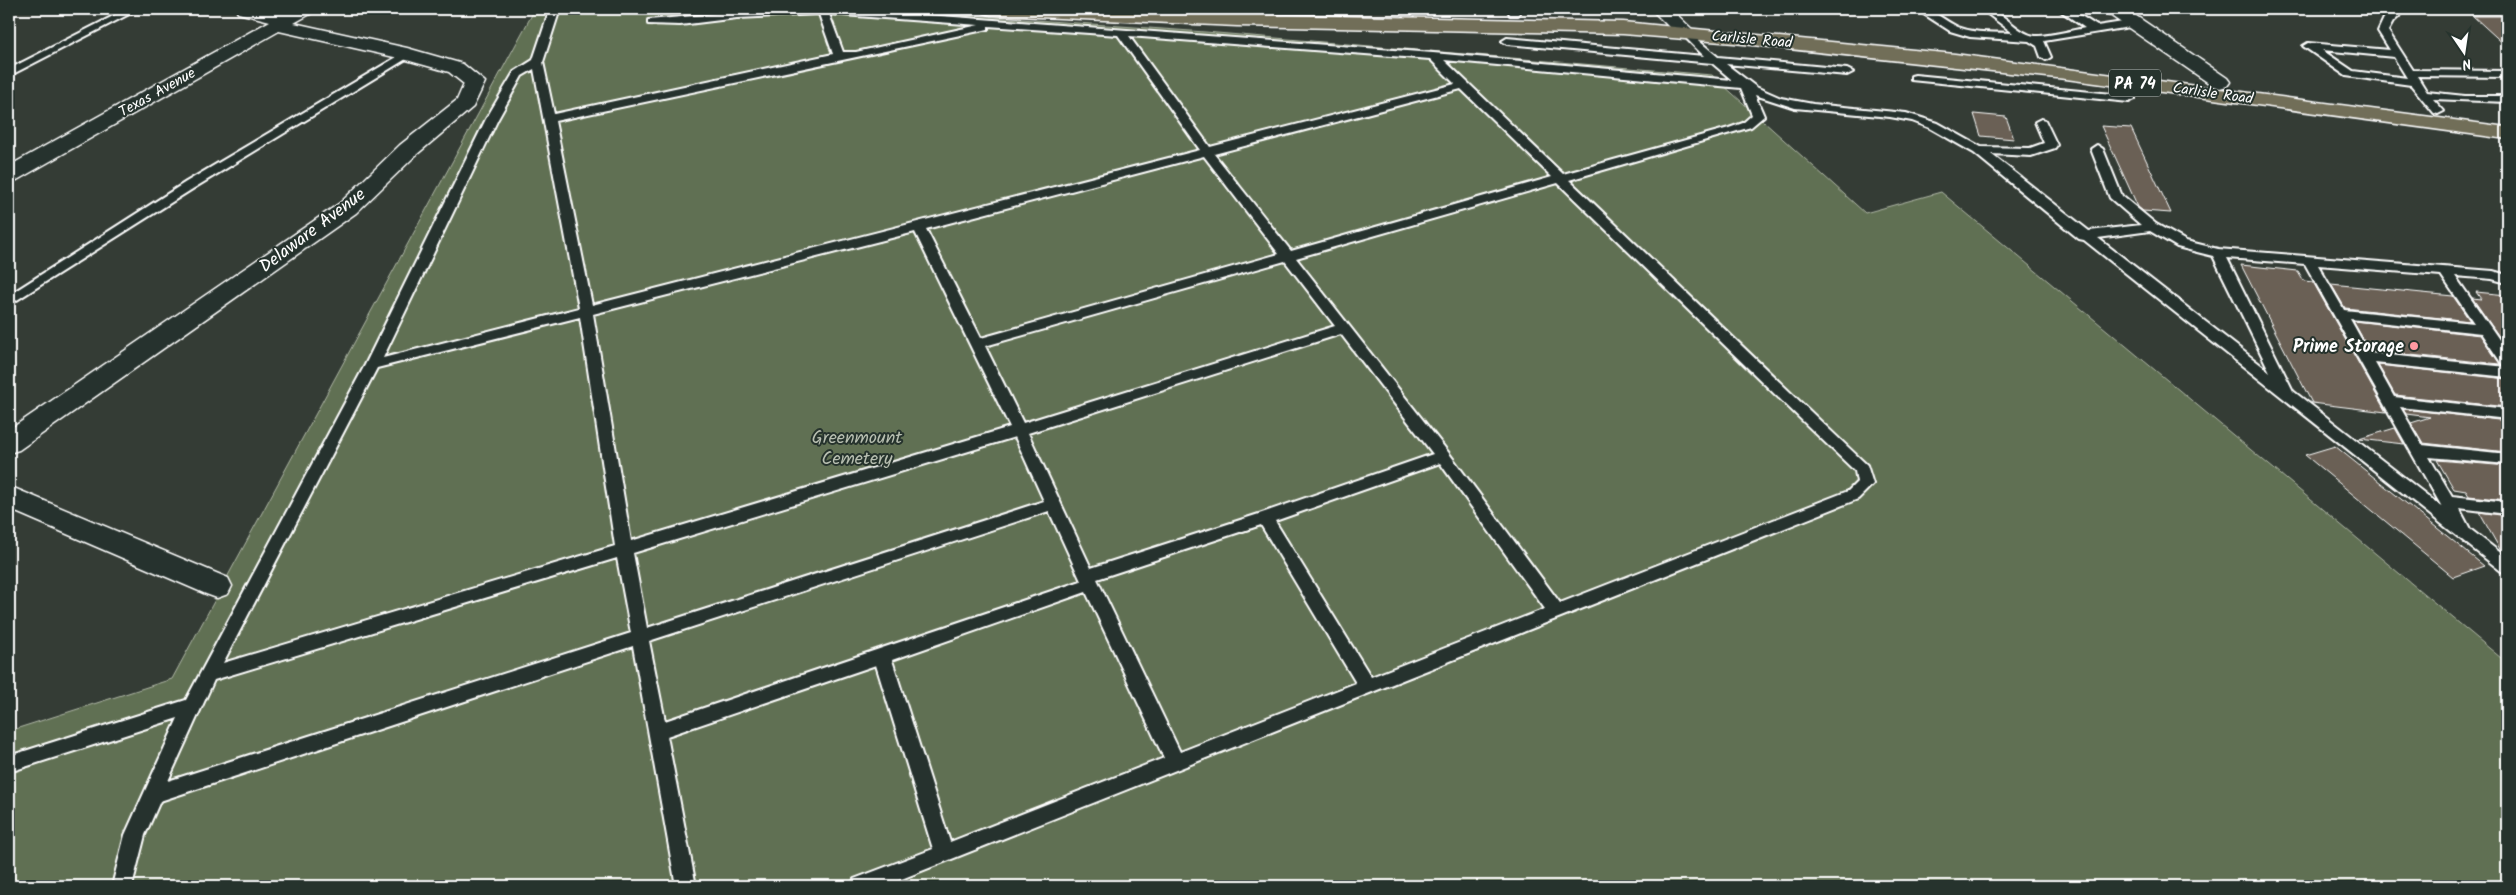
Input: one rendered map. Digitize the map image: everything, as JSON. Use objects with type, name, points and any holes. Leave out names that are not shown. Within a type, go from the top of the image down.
[{"type":"main road","name":"Carlisle Road","points":[[1222,9],[1363,12],[1665,13],[1861,33],[2507,119]]},
{"type":"main road","points":[[1337,9],[1363,12]]},
{"type":"main road","name":"Carlisle Road","points":[[996,16],[1623,28],[1903,54],[2128,82],[2507,134]]},
{"type":"street","name":"Delaware Avenue","points":[[9,443],[348,208],[408,150],[466,102],[475,82],[456,68],[281,22],[245,9]]},
{"type":"street","name":"Texas Avenue","points":[[9,175],[305,9]]},
{"type":"street","points":[[2114,9],[2220,82]]},
{"type":"street","points":[[1665,13],[1686,33]]},
{"type":"street","points":[[9,498],[217,586]]},
{"type":"lane","points":[[9,73],[134,9]]},
{"type":"lane","points":[[555,9],[538,62],[586,311],[624,549],[686,886]]},
{"type":"lane","points":[[1921,9],[1954,29],[1974,36],[2012,36],[2035,39],[2136,23]]},
{"type":"lane","points":[[1986,9],[2008,26],[2042,44],[2046,57]]},
{"type":"lane","points":[[2063,9],[2094,29]]},
{"type":"lane","points":[[2402,9],[2388,20],[2383,31],[2424,95],[2438,111]]},
{"type":"lane","points":[[823,10],[839,56]]},
{"type":"lane","points":[[652,22],[665,23],[726,16],[790,14],[823,10],[996,16],[1120,32],[1433,56],[1745,85]]},
{"type":"lane","points":[[549,119],[839,56],[856,55],[996,16]]},
{"type":"lane","points":[[1120,32],[1207,152],[1443,456],[1556,611]]},
{"type":"lane","points":[[1686,33],[1745,85],[1764,96],[1790,103],[1906,116],[1935,124],[1978,150],[2084,236],[2507,567]]},
{"type":"lane","points":[[1507,41],[1847,72]]},
{"type":"lane","points":[[2397,54],[2308,46],[2350,74],[2412,77],[2507,74]]},
{"type":"lane","points":[[9,301],[190,185],[407,54]]},
{"type":"lane","points":[[861,886],[1853,495],[1865,484],[1862,469],[1730,345],[1433,56]]},
{"type":"lane","points":[[122,886],[135,835],[192,706],[372,365],[492,119],[518,74],[538,62]]},
{"type":"lane","points":[[1915,78],[2129,99],[2128,82]]},
{"type":"lane","points":[[372,365],[920,227],[1463,85]]},
{"type":"lane","points":[[977,344],[1747,125],[1758,116],[1745,85]]},
{"type":"lane","points":[[2424,95],[2466,99],[2507,99]]},
{"type":"lane","points":[[1978,150],[2031,152],[2051,146],[2041,122]]},
{"type":"lane","points":[[2097,149],[2116,198],[2152,227],[2182,244],[2218,253],[2493,275],[2507,279]]},
{"type":"lane","points":[[920,227],[1019,430],[1175,762]]},
{"type":"lane","points":[[2084,236],[2152,227]]},
{"type":"lane","points":[[2218,253],[2290,398]]},
{"type":"lane","points":[[2309,260],[2466,535]]},
{"type":"lane","points":[[2445,271],[2507,361]]},
{"type":"lane","points":[[2340,314],[2485,329]]},
{"type":"lane","points":[[208,675],[1019,430],[1344,328]]},
{"type":"lane","points":[[2364,357],[2507,372]]},
{"type":"lane","points":[[2389,401],[2507,414]]},
{"type":"lane","points":[[2417,450],[2507,459]]},
{"type":"lane","points":[[658,731],[882,656],[1089,580],[1443,456]]},
{"type":"lane","points":[[2446,501],[2507,508]]},
{"type":"lane","points":[[154,794],[1053,504]]},
{"type":"lane","points":[[1265,518],[1367,686]]},
{"type":"lane","points":[[882,656],[944,853]]},
{"type":"lane","points":[[9,764],[192,706]]},
{"type":"green space","name":"Greenmount Cemetery","points":[[535,9],[879,9],[1205,32],[1712,75],[1865,213],[1941,192],[2507,663],[2507,886],[9,886],[9,731],[172,679]]},
{"type":"building","points":[[2473,16],[2507,16],[2507,47]]},
{"type":"building","points":[[1974,114],[2006,117],[2014,139],[1981,136]]},
{"type":"building","points":[[2101,126],[2131,128],[2171,213],[2143,211],[2138,207]]},
{"type":"building","points":[[2241,265],[2298,271],[2304,281],[2313,282],[2386,412],[2312,403]]},
{"type":"building","points":[[2331,284],[2453,296],[2470,321],[2345,308]]},
{"type":"building","points":[[2476,292],[2507,295],[2507,348],[2472,298],[2481,299]]},
{"type":"building","points":[[2353,321],[2480,335],[2500,364],[2370,351]]},
{"type":"building","points":[[2378,365],[2507,379],[2507,407],[2395,395]]},
{"type":"building","points":[[2403,409],[2507,421],[2507,452],[2423,443],[2411,423],[2430,417],[2406,414]]},
{"type":"building","points":[[2395,428],[2404,444],[2359,439]]},
{"type":"building","points":[[2335,446],[2484,566],[2453,577],[2305,455]]},
{"type":"building","points":[[2437,460],[2507,466],[2507,500],[2469,496],[2466,491],[2454,489]]},
{"type":"building","points":[[2479,512],[2507,516],[2507,556],[2501,551]]},
{"type":"place","name":"Prime Storage","points":[[2414,346]]}]
